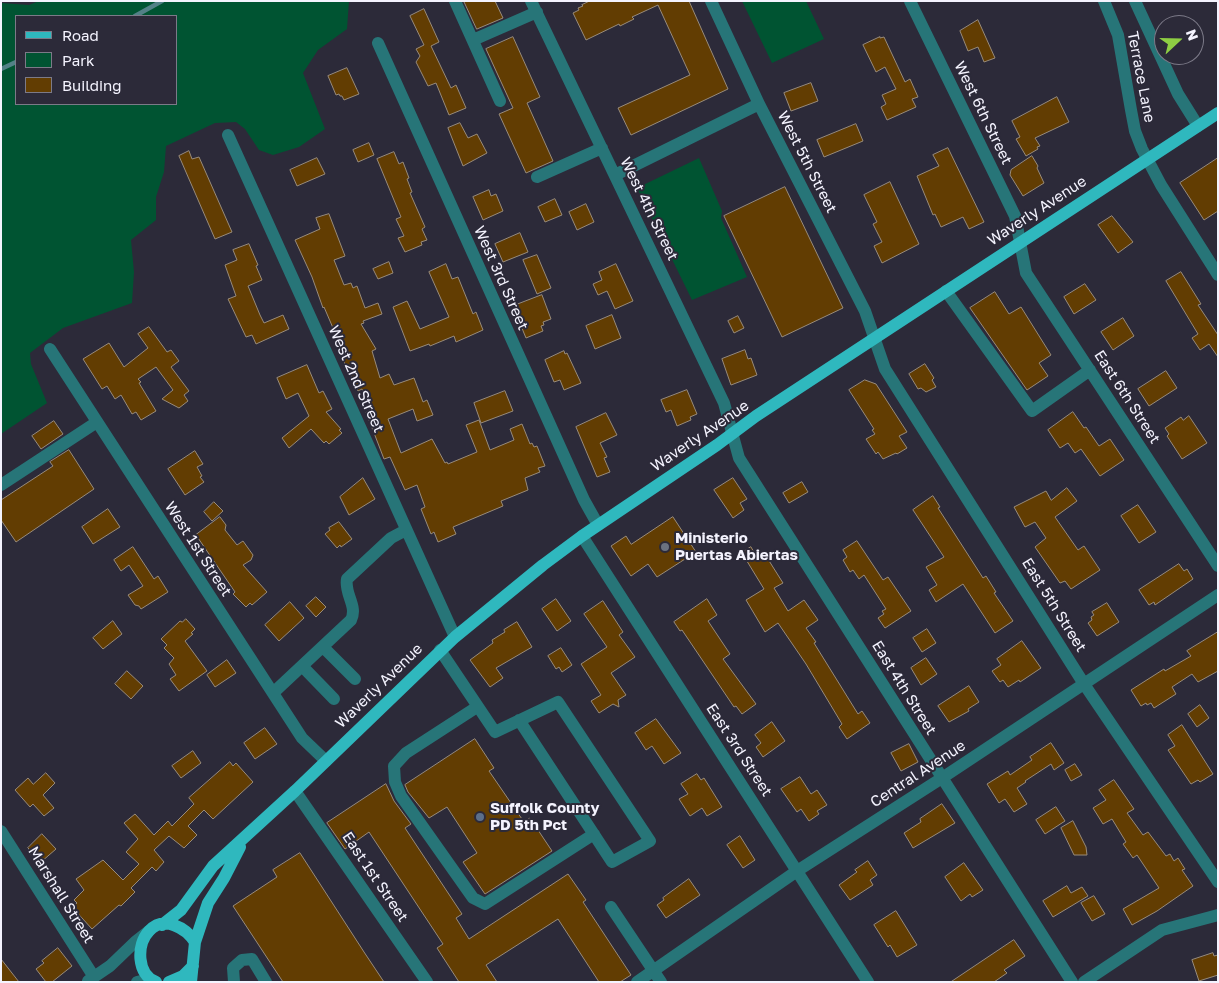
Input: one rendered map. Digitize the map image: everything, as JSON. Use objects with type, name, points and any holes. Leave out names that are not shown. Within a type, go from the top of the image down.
[{"type":"main road","name":"Waverly Avenue","points":[[149,931],[181,910],[213,866],[296,790],[440,650],[542,565],[874,338],[1218,113]]},
{"type":"main road","name":"Waverly Avenue","points":[[191,982],[195,942],[208,902],[224,878],[243,840]]},
{"type":"main road","points":[[162,924],[171,924],[185,929],[195,942]]},
{"type":"main road","points":[[149,931],[140,954],[142,967],[150,981]]},
{"type":"main road","points":[[169,982],[182,976],[193,966]]},
{"type":"street","points":[[455,1],[500,101]]},
{"type":"street","name":"West 5th Street","points":[[711,1],[759,104],[866,311],[874,338]]},
{"type":"street","name":"West 6th Street","points":[[910,1],[1012,211],[1020,242]]},
{"type":"street","name":"Terrace Lane","points":[[1104,1],[1118,35],[1135,131],[1146,159],[1218,274]]},
{"type":"street","points":[[1135,1],[1178,94],[1198,126]]},
{"type":"street","points":[[473,40],[534,7]]},
{"type":"street","name":"West 4th Street","points":[[534,7],[724,403],[733,433]]},
{"type":"street","name":"West 3rd Street","points":[[378,42],[584,500],[598,525]]},
{"type":"street","points":[[615,175],[759,104]]},
{"type":"street","name":"West 2nd Street","points":[[228,135],[455,637]]},
{"type":"street","points":[[537,176],[602,148]]},
{"type":"street","name":"East 6th Street","points":[[1020,242],[1026,273],[1218,566]]},
{"type":"street","points":[[946,291],[1032,411],[1090,370]]},
{"type":"street","name":"East 5th Street","points":[[874,338],[885,369],[1084,684],[1218,882]]},
{"type":"street","name":"West 1st Street","points":[[50,349],[302,738],[326,761]]},
{"type":"street","points":[[1,485],[97,422]]},
{"type":"street","name":"East 4th Street","points":[[733,433],[739,458],[1072,982]]},
{"type":"street","points":[[273,693],[351,620],[354,609],[346,586],[347,579],[391,538],[406,530]]},
{"type":"street","name":"East 3rd Street","points":[[582,536],[868,982]]},
{"type":"street","name":"Central Avenue","points":[[637,982],[797,871],[942,778],[1218,595]]},
{"type":"street","points":[[323,646],[355,680]]},
{"type":"street","points":[[440,650],[494,732],[558,702],[650,840],[612,862],[520,720]]},
{"type":"street","points":[[302,666],[334,699]]},
{"type":"street","points":[[477,706],[406,753],[394,766],[395,782],[401,796],[473,898],[485,904],[572,850],[594,834]]},
{"type":"street","name":"East 1st Street","points":[[296,790],[427,982]]},
{"type":"street","name":"Marshall Street","points":[[1,832],[91,979]]},
{"type":"street","points":[[611,907],[661,982]]},
{"type":"street","points":[[1084,982],[1162,930],[1218,915]]},
{"type":"street","points":[[91,979],[110,966],[149,931]]},
{"type":"street","points":[[234,982],[233,968],[242,960],[252,959],[266,982]]},
{"type":"green space","points":[[39,1],[349,1],[347,29],[318,50],[303,73],[325,129],[299,147],[273,155],[259,150],[245,129],[236,122],[215,123],[166,146],[164,172],[156,197],[156,220],[131,240],[134,272],[132,303],[63,328],[30,353],[31,364],[47,403],[1,434],[1,3],[29,5]]},
{"type":"green space","points":[[742,1],[806,1],[824,39],[772,63]]},
{"type":"green space","points":[[699,158],[722,211],[721,218],[747,277],[692,300],[637,188]]},
{"type":"building","points":[[464,1],[495,1],[503,18],[477,29]]},
{"type":"building","points":[[590,1],[689,1],[728,89],[631,135],[618,108],[690,75],[658,5],[632,17],[634,19],[620,26],[619,24],[586,40],[573,13]]},
{"type":"building","points":[[424,9],[439,42],[431,46],[451,88],[456,85],[466,108],[449,115],[436,83],[428,86],[416,62],[420,56],[416,49],[424,45],[410,16]]},
{"type":"building","points":[[978,20],[995,58],[984,62],[978,47],[968,51],[960,31]]},
{"type":"building","points":[[513,37],[540,97],[527,103],[553,161],[526,173],[499,114],[513,108],[486,49]]},
{"type":"building","points":[[884,37],[905,82],[910,79],[918,97],[912,99],[916,107],[887,120],[881,107],[886,104],[882,95],[896,89],[885,67],[876,72],[863,45]]},
{"type":"building","points":[[347,68],[359,94],[344,100],[339,94],[336,95],[328,76]]},
{"type":"building","points":[[811,83],[818,101],[791,111],[784,93]]},
{"type":"building","points":[[1057,97],[1069,122],[1035,138],[1040,146],[1026,156],[1016,139],[1020,137],[1012,121]]},
{"type":"building","points":[[460,123],[468,138],[477,134],[487,153],[463,166],[448,128]]},
{"type":"building","points":[[856,124],[863,141],[824,157],[817,140]]},
{"type":"building","points":[[369,143],[374,155],[358,162],[353,150]]},
{"type":"building","points":[[948,148],[984,222],[969,229],[963,217],[941,227],[935,214],[933,215],[917,176],[939,166],[933,155]]},
{"type":"building","points":[[189,151],[192,159],[199,157],[232,232],[215,239],[179,156]]},
{"type":"building","points":[[394,152],[399,164],[403,162],[409,178],[407,179],[412,192],[410,193],[425,227],[422,229],[427,240],[421,242],[422,245],[405,252],[398,238],[404,236],[396,219],[401,217],[377,159]]},
{"type":"building","points":[[1032,156],[1044,183],[1023,196],[1010,175],[1011,170]]},
{"type":"building","points":[[317,158],[325,174],[297,186],[290,170]]},
{"type":"building","points":[[1218,158],[1218,211],[1204,220],[1180,183]]},
{"type":"building","points":[[890,182],[919,244],[882,263],[874,246],[882,242],[873,224],[877,222],[864,195]]},
{"type":"building","points":[[785,187],[843,308],[782,337],[724,216]]},
{"type":"building","points":[[489,190],[491,196],[496,194],[503,211],[483,220],[473,197]]},
{"type":"building","points":[[555,199],[562,215],[545,222],[538,207]]},
{"type":"building","points":[[586,204],[594,222],[577,230],[569,212]]},
{"type":"building","points":[[329,214],[345,256],[334,260],[344,285],[351,283],[353,288],[357,286],[365,308],[378,303],[382,314],[363,321],[364,323],[361,324],[376,349],[372,351],[380,378],[389,374],[394,385],[414,378],[423,402],[427,400],[433,415],[417,421],[413,409],[388,419],[401,453],[432,439],[445,463],[447,462],[448,464],[477,452],[466,425],[479,420],[490,450],[514,440],[510,429],[522,424],[530,444],[532,443],[534,447],[537,446],[545,466],[538,468],[540,472],[525,478],[528,490],[501,501],[503,506],[453,527],[456,534],[438,542],[434,532],[431,534],[421,509],[425,507],[417,485],[405,490],[390,457],[384,459],[366,412],[370,410],[362,389],[358,391],[348,368],[346,368],[336,335],[295,240],[320,229],[316,218]]},
{"type":"building","points":[[1112,216],[1133,242],[1118,253],[1098,225]]},
{"type":"building","points":[[520,233],[528,252],[503,262],[495,244]]},
{"type":"building","points":[[249,244],[262,280],[248,286],[260,315],[264,323],[283,315],[289,329],[256,344],[252,335],[246,337],[228,299],[236,296],[225,265],[237,260],[233,250]]},
{"type":"building","points":[[537,255],[551,288],[537,294],[523,260]]},
{"type":"building","points":[[389,262],[393,273],[378,279],[373,269]]},
{"type":"building","points":[[446,264],[452,279],[458,277],[473,314],[476,312],[483,330],[456,342],[454,336],[430,346],[429,344],[410,351],[393,307],[407,301],[420,329],[449,317],[429,272]]},
{"type":"building","points":[[616,264],[633,301],[615,309],[607,291],[598,295],[593,284],[602,280],[599,272]]},
{"type":"building","points":[[1181,272],[1201,304],[1198,305],[1218,335],[1218,357],[1209,344],[1200,350],[1192,338],[1198,334],[1166,281]]},
{"type":"building","points":[[1085,284],[1096,300],[1074,314],[1064,297]]},
{"type":"building","points":[[995,292],[1009,314],[1021,307],[1051,355],[1039,363],[1048,376],[1027,390],[970,308]]},
{"type":"building","points":[[542,295],[551,319],[543,322],[544,325],[541,326],[543,331],[526,338],[519,321],[521,320],[516,305]]},
{"type":"building","points":[[612,315],[621,338],[595,349],[586,326]]},
{"type":"building","points":[[738,316],[744,328],[734,333],[728,321]]},
{"type":"building","points":[[1123,318],[1134,336],[1113,350],[1101,332]]},
{"type":"building","points":[[149,327],[167,352],[171,350],[179,361],[171,367],[189,391],[184,395],[188,401],[179,408],[162,399],[173,390],[156,367],[138,379],[156,411],[141,420],[136,412],[132,414],[121,395],[115,399],[107,386],[102,389],[83,359],[109,343],[124,367],[148,348],[138,334]]},
{"type":"building","points":[[745,350],[748,359],[751,358],[757,375],[731,385],[722,359]]},
{"type":"building","points":[[564,351],[565,354],[567,353],[581,383],[564,390],[560,380],[554,382],[545,360]]},
{"type":"building","points":[[925,364],[934,378],[932,380],[936,387],[926,392],[921,388],[918,389],[909,374]]},
{"type":"building","points":[[307,365],[319,393],[323,391],[332,409],[326,412],[341,429],[339,430],[342,433],[329,444],[326,441],[324,443],[311,429],[289,448],[282,438],[309,416],[298,393],[286,399],[277,378]]},
{"type":"building","points":[[1166,371],[1177,388],[1149,406],[1138,389]]},
{"type":"building","points":[[865,380],[876,384],[907,432],[899,436],[907,448],[883,459],[878,452],[876,454],[866,439],[875,434],[872,430],[874,429],[849,390]]},
{"type":"building","points":[[687,390],[697,414],[690,417],[691,420],[677,426],[671,410],[666,412],[661,400]]},
{"type":"building","points":[[505,391],[513,411],[481,423],[474,403]]},
{"type":"building","points":[[1073,412],[1099,446],[1110,439],[1124,460],[1100,476],[1081,449],[1075,453],[1068,443],[1060,448],[1048,430]]},
{"type":"building","points":[[606,413],[617,435],[600,443],[607,457],[604,458],[610,472],[597,477],[576,427]]},
{"type":"building","points":[[1189,416],[1207,443],[1182,459],[1167,436],[1169,434],[1165,428],[1181,417],[1183,420]]},
{"type":"building","points":[[54,421],[63,434],[41,449],[32,436]]},
{"type":"building","points":[[69,450],[94,489],[16,542],[1,520],[1,500],[53,466],[50,462]]},
{"type":"building","points":[[195,451],[203,464],[197,467],[202,476],[200,477],[204,482],[185,495],[168,469]]},
{"type":"building","points":[[363,478],[375,499],[349,515],[340,497]]},
{"type":"building","points":[[733,478],[747,499],[740,503],[744,510],[733,518],[714,490]]},
{"type":"building","points":[[802,482],[808,492],[789,503],[783,493]]},
{"type":"building","points":[[1067,488],[1077,501],[1055,517],[1078,550],[1084,546],[1100,570],[1071,589],[1065,581],[1060,583],[1035,547],[1046,538],[1035,522],[1025,527],[1014,507],[1046,491],[1051,500]]},
{"type":"building","points":[[933,496],[940,507],[938,508],[983,578],[986,576],[996,592],[994,593],[1013,621],[995,633],[963,584],[936,602],[929,590],[937,585],[926,567],[944,557],[913,510]]},
{"type":"building","points":[[214,502],[223,511],[212,521],[204,512]]},
{"type":"building","points":[[1138,505],[1156,532],[1139,543],[1121,516]]},
{"type":"building","points":[[108,509],[120,527],[93,544],[82,527]]},
{"type":"building","points":[[220,517],[226,525],[225,530],[237,545],[243,541],[253,555],[251,560],[243,565],[267,592],[252,605],[250,603],[246,607],[233,594],[235,592],[196,535]]},
{"type":"building","name":"Ministerio Puertas Abiertas","points":[[673,517],[696,552],[657,577],[648,564],[631,576],[611,546],[626,536],[631,544]]},
{"type":"building","points":[[339,522],[352,539],[337,548],[325,534],[330,530],[329,528]]},
{"type":"building","points":[[857,541],[883,580],[888,577],[911,611],[885,628],[878,618],[884,614],[882,611],[886,609],[864,575],[859,579],[853,570],[850,572],[843,560],[847,557],[843,550]]},
{"type":"building","points":[[133,547],[154,579],[158,576],[168,592],[141,609],[135,605],[128,595],[143,586],[129,565],[121,571],[114,560]]},
{"type":"building","points":[[751,547],[759,561],[766,556],[783,583],[774,588],[788,611],[804,600],[818,620],[806,628],[858,714],[862,711],[870,723],[847,739],[839,727],[842,724],[806,664],[778,623],[765,632],[746,600],[764,589],[742,553]]},
{"type":"building","points":[[1179,564],[1184,571],[1187,569],[1193,579],[1155,605],[1154,602],[1149,605],[1139,590]]},
{"type":"building","points":[[316,597],[326,607],[316,617],[306,606]]},
{"type":"building","points":[[556,599],[571,621],[557,631],[542,609]]},
{"type":"building","points":[[707,599],[717,615],[708,621],[730,654],[723,659],[756,704],[742,714],[736,706],[734,707],[682,630],[680,631],[674,622]]},
{"type":"building","points":[[603,601],[623,632],[619,635],[635,657],[611,673],[626,695],[618,700],[619,707],[613,704],[599,713],[591,701],[601,695],[581,664],[607,647],[584,614]]},
{"type":"building","points":[[290,602],[304,618],[279,641],[265,625]]},
{"type":"building","points":[[1107,603],[1119,622],[1097,636],[1088,623],[1094,615],[1092,612]]},
{"type":"building","points":[[186,619],[195,629],[191,633],[193,634],[185,641],[207,671],[179,691],[170,679],[176,675],[169,664],[174,658],[164,648],[167,645],[161,639],[180,621],[182,622]]},
{"type":"building","points":[[113,621],[122,634],[103,649],[93,638]]},
{"type":"building","points":[[517,622],[532,647],[496,668],[503,678],[490,687],[470,660],[493,643],[492,640],[505,632],[504,630]]},
{"type":"building","points":[[927,629],[936,643],[922,652],[913,638]]},
{"type":"building","points":[[1218,632],[1218,671],[1198,682],[1192,674],[1172,687],[1176,694],[1154,708],[1151,703],[1141,706],[1131,690],[1164,669],[1165,671],[1191,656],[1187,651]]},
{"type":"building","points":[[1022,641],[1041,668],[1020,682],[1019,680],[1008,687],[1003,680],[1000,682],[992,671],[1001,665],[997,659]]},
{"type":"building","points":[[561,648],[572,665],[562,672],[559,667],[556,669],[548,656]]},
{"type":"building","points":[[926,658],[937,674],[921,685],[911,668]]},
{"type":"building","points":[[227,660],[236,673],[215,687],[207,675]]},
{"type":"building","points":[[127,671],[143,686],[131,699],[115,684]]},
{"type":"building","points":[[969,686],[979,702],[968,709],[969,711],[949,722],[938,706]]},
{"type":"building","points":[[1200,705],[1209,718],[1197,727],[1188,714]]},
{"type":"building","points":[[656,719],[681,753],[664,764],[652,746],[646,750],[635,733]]},
{"type":"building","points":[[772,722],[785,741],[763,757],[756,747],[761,743],[755,735]]},
{"type":"building","points":[[1182,725],[1213,774],[1200,782],[1198,780],[1191,784],[1168,750],[1175,746],[1168,735]]},
{"type":"building","points":[[265,728],[277,744],[255,759],[244,743]]},
{"type":"building","name":"Suffolk County PD 5th Pct","points":[[475,739],[494,768],[489,771],[524,822],[530,818],[552,851],[485,894],[463,862],[477,853],[447,807],[429,818],[408,792],[405,785]]},
{"type":"building","points":[[1051,743],[1064,763],[1054,770],[1051,764],[1017,788],[1027,804],[1014,812],[1005,799],[999,803],[987,784],[1008,771],[1010,775],[1032,760],[1030,757]]},
{"type":"building","points":[[909,744],[918,762],[901,771],[891,753]]},
{"type":"building","points":[[193,751],[201,763],[181,778],[172,766]]},
{"type":"building","points":[[230,762],[233,766],[236,763],[253,782],[213,819],[204,810],[188,826],[197,835],[184,848],[169,836],[154,850],[164,862],[156,871],[152,867],[131,888],[135,892],[92,929],[72,907],[77,903],[74,900],[84,890],[76,879],[103,860],[123,880],[139,864],[126,852],[138,839],[124,823],[135,814],[154,835],[168,821],[172,826],[194,804],[189,798]]},
{"type":"building","points":[[1075,764],[1082,775],[1071,781],[1065,770]]},
{"type":"building","points":[[46,773],[55,783],[43,795],[54,808],[44,816],[33,804],[30,807],[15,790],[28,778],[33,784]]},
{"type":"building","points":[[697,774],[701,780],[704,778],[722,807],[707,816],[702,808],[690,816],[679,799],[688,794],[681,784]]},
{"type":"building","points":[[800,777],[811,794],[817,790],[827,805],[817,811],[819,814],[809,821],[801,809],[797,812],[781,789]]},
{"type":"building","points":[[1114,780],[1134,809],[1127,813],[1143,835],[1148,832],[1166,856],[1170,854],[1174,861],[1178,858],[1185,869],[1182,870],[1193,886],[1157,911],[1132,925],[1123,909],[1159,888],[1137,855],[1133,858],[1123,844],[1126,842],[1112,819],[1103,824],[1093,808],[1106,800],[1099,790]]},
{"type":"building","points":[[386,784],[394,801],[411,824],[405,828],[462,914],[456,918],[469,939],[568,874],[586,900],[583,902],[631,975],[620,982],[599,982],[558,919],[486,965],[497,982],[459,982],[437,948],[443,944],[369,832],[345,849],[327,823]]},
{"type":"building","points":[[942,804],[955,823],[913,848],[904,833],[921,822],[920,819]]},
{"type":"building","points":[[1056,807],[1065,821],[1045,834],[1036,820]]},
{"type":"building","points":[[1073,821],[1086,847],[1087,855],[1074,855],[1061,828]]},
{"type":"building","points":[[42,834],[56,849],[41,862],[39,860],[38,862],[28,851],[28,848]]},
{"type":"building","points":[[740,836],[755,860],[743,868],[727,845]]},
{"type":"building","points":[[300,853],[384,982],[283,982],[233,906],[277,877],[273,870]]},
{"type":"building","points":[[868,861],[877,875],[870,880],[873,885],[850,900],[839,885]]},
{"type":"building","points":[[964,863],[983,890],[972,897],[970,894],[961,901],[945,877]]},
{"type":"building","points":[[689,879],[700,895],[666,918],[657,905],[664,900],[663,898]]},
{"type":"building","points":[[1067,886],[1071,893],[1082,887],[1088,896],[1053,917],[1043,901]]},
{"type":"building","points":[[1094,896],[1105,914],[1092,921],[1081,903]]},
{"type":"building","points":[[896,911],[917,945],[897,957],[874,925]]},
{"type":"building","points":[[1014,940],[1025,956],[1004,970],[1007,973],[994,982],[951,982]]},
{"type":"building","points":[[58,948],[72,966],[52,982],[46,982],[36,969],[44,963],[42,961]]},
{"type":"building","points":[[1213,953],[1214,956],[1218,955],[1218,975],[1199,981],[1192,960]]},
{"type":"building","points":[[1,959],[19,982],[1,982]]},
{"type":"waterway","points":[[137,15],[162,1]]},
{"type":"waterway","points":[[1,69],[15,62]]},
{"type":"place","name":"Ministerio Puertas Abiertas","points":[[665,547]]},
{"type":"place","name":"Suffolk County PD 5th Pct","points":[[480,817]]}]
